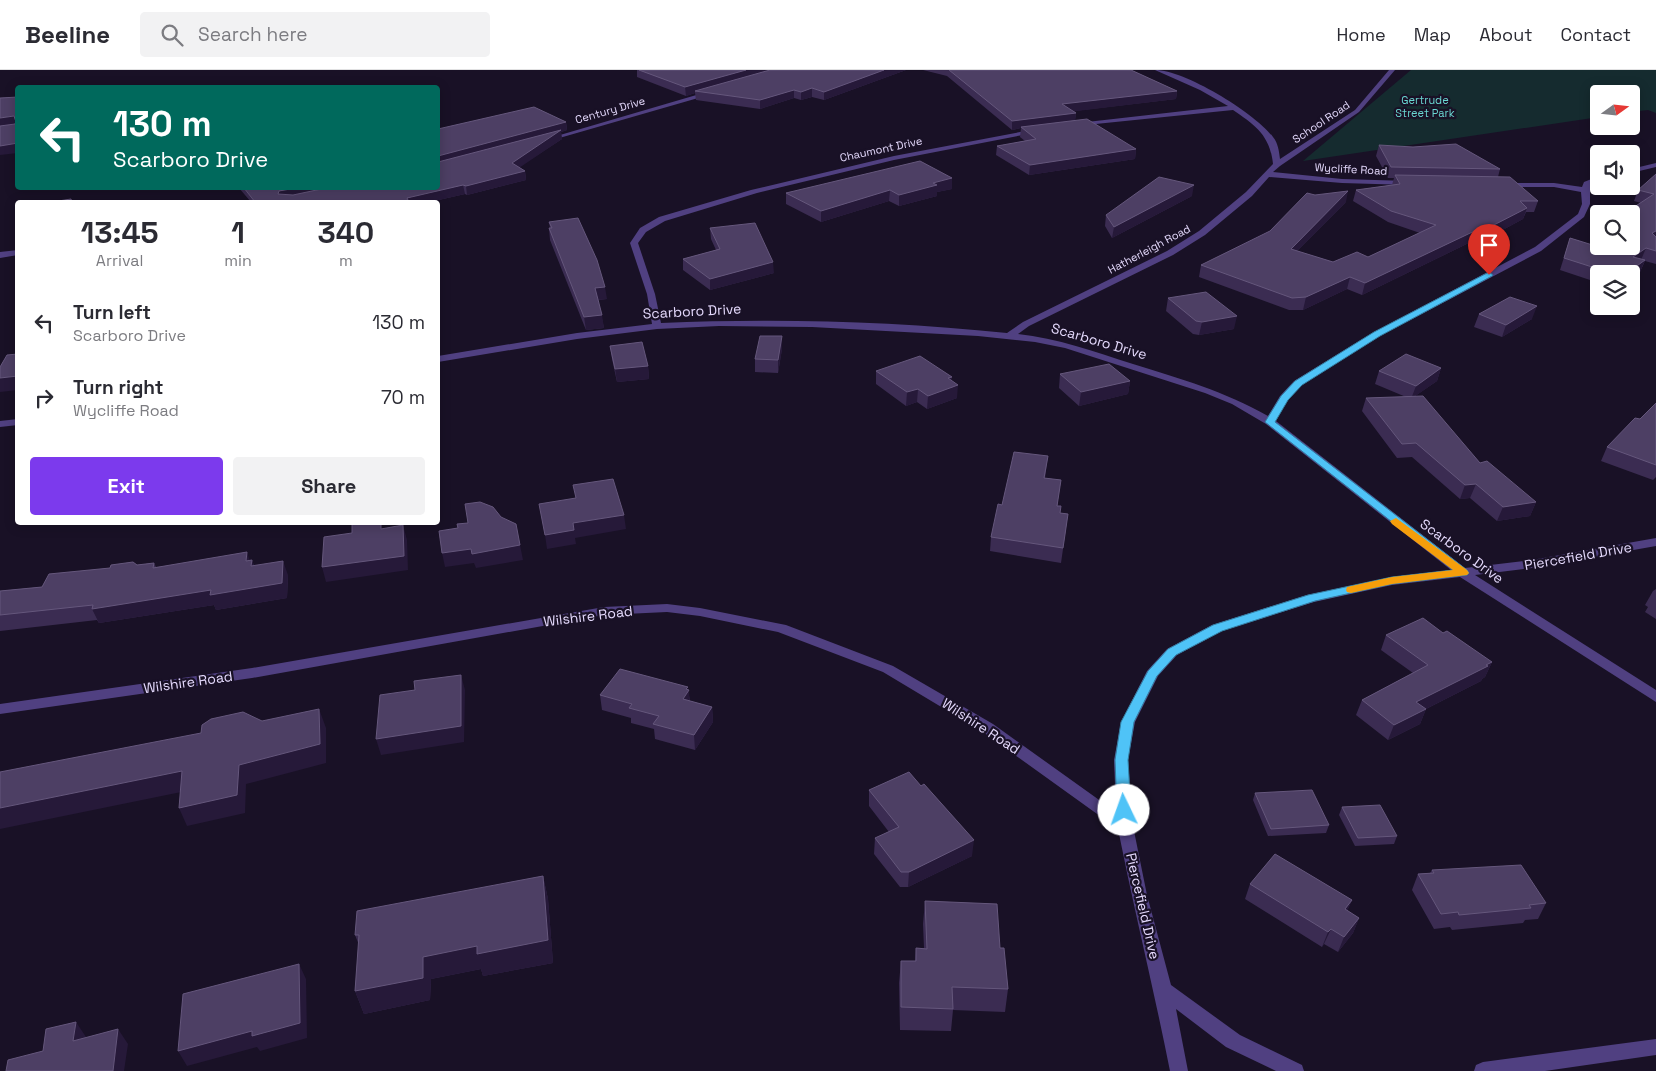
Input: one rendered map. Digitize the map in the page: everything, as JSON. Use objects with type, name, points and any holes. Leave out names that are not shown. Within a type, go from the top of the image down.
[{"type":"street","points":[[1158,70],[1189,81],[1257,125],[1271,139],[1275,148],[1277,164]]},
{"type":"street","name":"School Road","points":[[1277,164],[1357,111],[1392,70]]},
{"type":"street","name":"Century Drive","points":[[541,141],[718,91]]},
{"type":"street","points":[[1068,126],[1232,108]]},
{"type":"street","name":"Chaumont Drive","points":[[656,326],[651,294],[634,242],[643,230],[662,219],[698,207],[842,169],[956,144],[1049,129]]},
{"type":"street","name":"Hatherleigh Road","points":[[1009,336],[1026,324],[1170,253],[1202,233],[1249,194],[1277,164]]},
{"type":"street","points":[[1640,168],[1656,165]]},
{"type":"street","name":"Wycliffe Road","points":[[1266,174],[1342,181],[1422,183]]},
{"type":"street","points":[[1270,422],[1284,398],[1298,383],[1377,334],[1538,249],[1582,215],[1586,204],[1585,190],[1587,184],[1590,182]]},
{"type":"street","points":[[1497,184],[1554,185],[1585,190]]},
{"type":"street","points":[[0,255],[15,252]]},
{"type":"street","name":"Scarboro Drive","points":[[440,359],[577,336],[656,326],[719,323],[812,324],[1009,336],[1036,339],[1067,346],[1209,391],[1236,402],[1270,422],[1463,573],[1656,697]]},
{"type":"street","points":[[0,424],[15,422]]},
{"type":"street","name":"Piercefield Drive","points":[[1179,1071],[1163,989],[1139,895],[1125,826],[1121,760],[1128,722],[1152,674],[1172,652],[1217,628],[1312,598],[1392,581],[1532,564],[1656,542]]},
{"type":"street","name":"Wilshire Road","points":[[0,709],[252,673],[604,611],[668,608],[700,612],[781,628],[888,669],[988,728],[1125,826]]},
{"type":"street","points":[[1163,989],[1233,1041],[1295,1071]]},
{"type":"street","points":[[1483,1071],[1656,1047]]},
{"type":"green space","name":"Gertrude Street Park","points":[[1411,70],[1656,70],[1656,113],[1648,110],[1640,111],[1640,85],[1590,85],[1590,118],[1303,161]]},
{"type":"building","points":[[639,70],[746,70],[685,87]]},
{"type":"building","points":[[770,70],[884,70],[824,92],[812,88],[801,92],[794,90],[760,100],[695,91]]},
{"type":"building","points":[[949,70],[1131,70],[1177,91],[1062,104],[1076,113],[1012,121]]},
{"type":"building","points":[[15,97],[15,119],[14,116],[0,118],[0,98]]},
{"type":"building","points":[[534,107],[566,122],[440,155],[440,129]]},
{"type":"building","points":[[1087,119],[1136,149],[1030,165],[997,146],[1036,139],[1021,127]]},
{"type":"building","points":[[15,124],[15,144],[0,146],[0,126]]},
{"type":"building","points":[[561,130],[512,163],[525,171],[407,198],[408,200],[253,200],[246,190],[285,190],[279,191],[278,194],[293,195],[317,190],[440,190],[440,161]]},
{"type":"building","points":[[1456,144],[1500,169],[1391,167],[1379,145],[1413,147]]},
{"type":"building","points":[[920,161],[952,178],[933,183],[937,185],[899,195],[890,190],[821,211],[786,193]]},
{"type":"building","points":[[1656,174],[1656,231],[1652,233],[1656,237],[1656,251],[1646,248],[1640,252],[1640,205],[1637,205],[1654,194],[1640,190],[1640,188]]},
{"type":"building","points":[[1395,175],[1510,177],[1538,201],[1520,201],[1527,208],[1488,228],[1483,227],[1365,283],[1350,277],[1306,297],[1292,298],[1201,265],[1270,231],[1307,193],[1315,195],[1348,191],[1291,249],[1333,262],[1357,252],[1368,257],[1436,225],[1391,211],[1356,190],[1400,184]]},
{"type":"building","points":[[1159,177],[1194,185],[1114,227],[1106,215]]},
{"type":"building","points":[[578,218],[597,260],[605,287],[595,288],[602,315],[584,317],[549,228],[552,228],[549,222]]},
{"type":"building","points":[[755,223],[773,262],[710,279],[683,259],[720,249],[710,228]]},
{"type":"building","points":[[1570,238],[1590,244],[1590,255],[1636,255],[1633,257],[1645,260],[1638,265],[1590,266],[1564,258]]},
{"type":"building","points":[[1206,292],[1237,316],[1202,322],[1196,321],[1168,298]]},
{"type":"building","points":[[1510,297],[1537,306],[1506,325],[1479,314]]},
{"type":"building","points":[[760,336],[782,336],[778,360],[755,359]]},
{"type":"building","points":[[642,342],[648,366],[615,369],[610,346]]},
{"type":"building","points":[[15,354],[15,376],[0,378],[0,367],[7,355]]},
{"type":"building","points":[[1406,354],[1441,368],[1416,386],[1379,371]]},
{"type":"building","points":[[920,356],[952,377],[948,378],[958,385],[928,396],[918,389],[907,392],[876,371]]},
{"type":"building","points":[[1109,364],[1130,381],[1081,392],[1060,374]]},
{"type":"building","points":[[1423,396],[1480,463],[1487,461],[1536,502],[1503,507],[1476,484],[1465,485],[1416,443],[1402,444],[1366,398]]},
{"type":"building","points":[[1656,403],[1656,465],[1607,447],[1635,418],[1640,419]]},
{"type":"building","points":[[1014,452],[1048,456],[1044,478],[1061,480],[1057,506],[1061,506],[1060,513],[1068,514],[1063,548],[991,537],[998,504],[1002,505]]},
{"type":"building","points":[[613,479],[624,515],[573,523],[574,530],[545,535],[539,504],[576,498],[573,485]]},
{"type":"building","points":[[480,502],[493,507],[501,517],[516,524],[520,545],[472,554],[471,549],[442,553],[439,531],[458,528],[457,524],[468,523],[465,504]]},
{"type":"building","points":[[352,525],[381,525],[381,529],[403,525],[404,556],[322,567],[324,537],[352,533]]},
{"type":"building","points":[[247,552],[246,561],[252,560],[251,566],[283,561],[282,583],[210,595],[211,590],[92,609],[93,605],[0,615],[0,591],[42,587],[49,574],[110,568],[111,565],[133,562],[137,565],[154,563],[153,568]]},
{"type":"building","points":[[1423,618],[1443,633],[1447,631],[1492,662],[1486,665],[1488,666],[1416,702],[1426,709],[1394,725],[1362,700],[1428,665],[1386,635]]},
{"type":"building","points":[[620,669],[688,687],[686,689],[689,690],[683,699],[712,707],[694,735],[653,724],[659,716],[629,708],[632,704],[600,695]]},
{"type":"building","points":[[461,675],[461,726],[376,739],[380,695],[415,690],[414,681]]},
{"type":"building","points":[[319,709],[320,744],[239,765],[237,795],[179,808],[182,771],[0,808],[0,772],[201,733],[202,725],[211,719],[243,712],[262,721]]},
{"type":"building","points":[[909,772],[921,786],[924,784],[974,840],[909,872],[901,872],[875,838],[899,827],[869,790]]},
{"type":"building","points":[[1312,790],[1329,825],[1271,829],[1255,793]]},
{"type":"building","points":[[1380,805],[1397,836],[1358,838],[1342,807]]},
{"type":"building","points":[[1275,854],[1352,900],[1345,909],[1359,918],[1344,937],[1331,929],[1328,932],[1250,884]]},
{"type":"building","points":[[1521,865],[1546,903],[1529,905],[1531,908],[1459,915],[1458,912],[1441,914],[1418,874],[1434,873],[1432,870]]},
{"type":"building","points":[[543,876],[548,940],[477,954],[477,946],[423,957],[423,978],[355,991],[359,935],[355,935],[357,911]]},
{"type":"building","points":[[925,901],[997,904],[1000,948],[1004,948],[1008,989],[952,987],[953,1009],[901,1007],[901,961],[916,961],[916,948],[927,949]]},
{"type":"building","points":[[299,964],[300,1023],[252,1036],[252,1031],[178,1051],[183,994]]},
{"type":"building","points":[[76,1022],[73,1041],[118,1029],[113,1071],[6,1071],[8,1060],[43,1051],[46,1029]]},
{"type":"slow traffic","points":[[1351,590],[1392,581],[1463,573],[1396,521]]},
{"type":"route","points":[[1124,810],[1121,760],[1128,722],[1152,674],[1172,652],[1217,628],[1312,598],[1392,581],[1463,573],[1270,422],[1284,398],[1298,383],[1377,334],[1489,275]]}]
